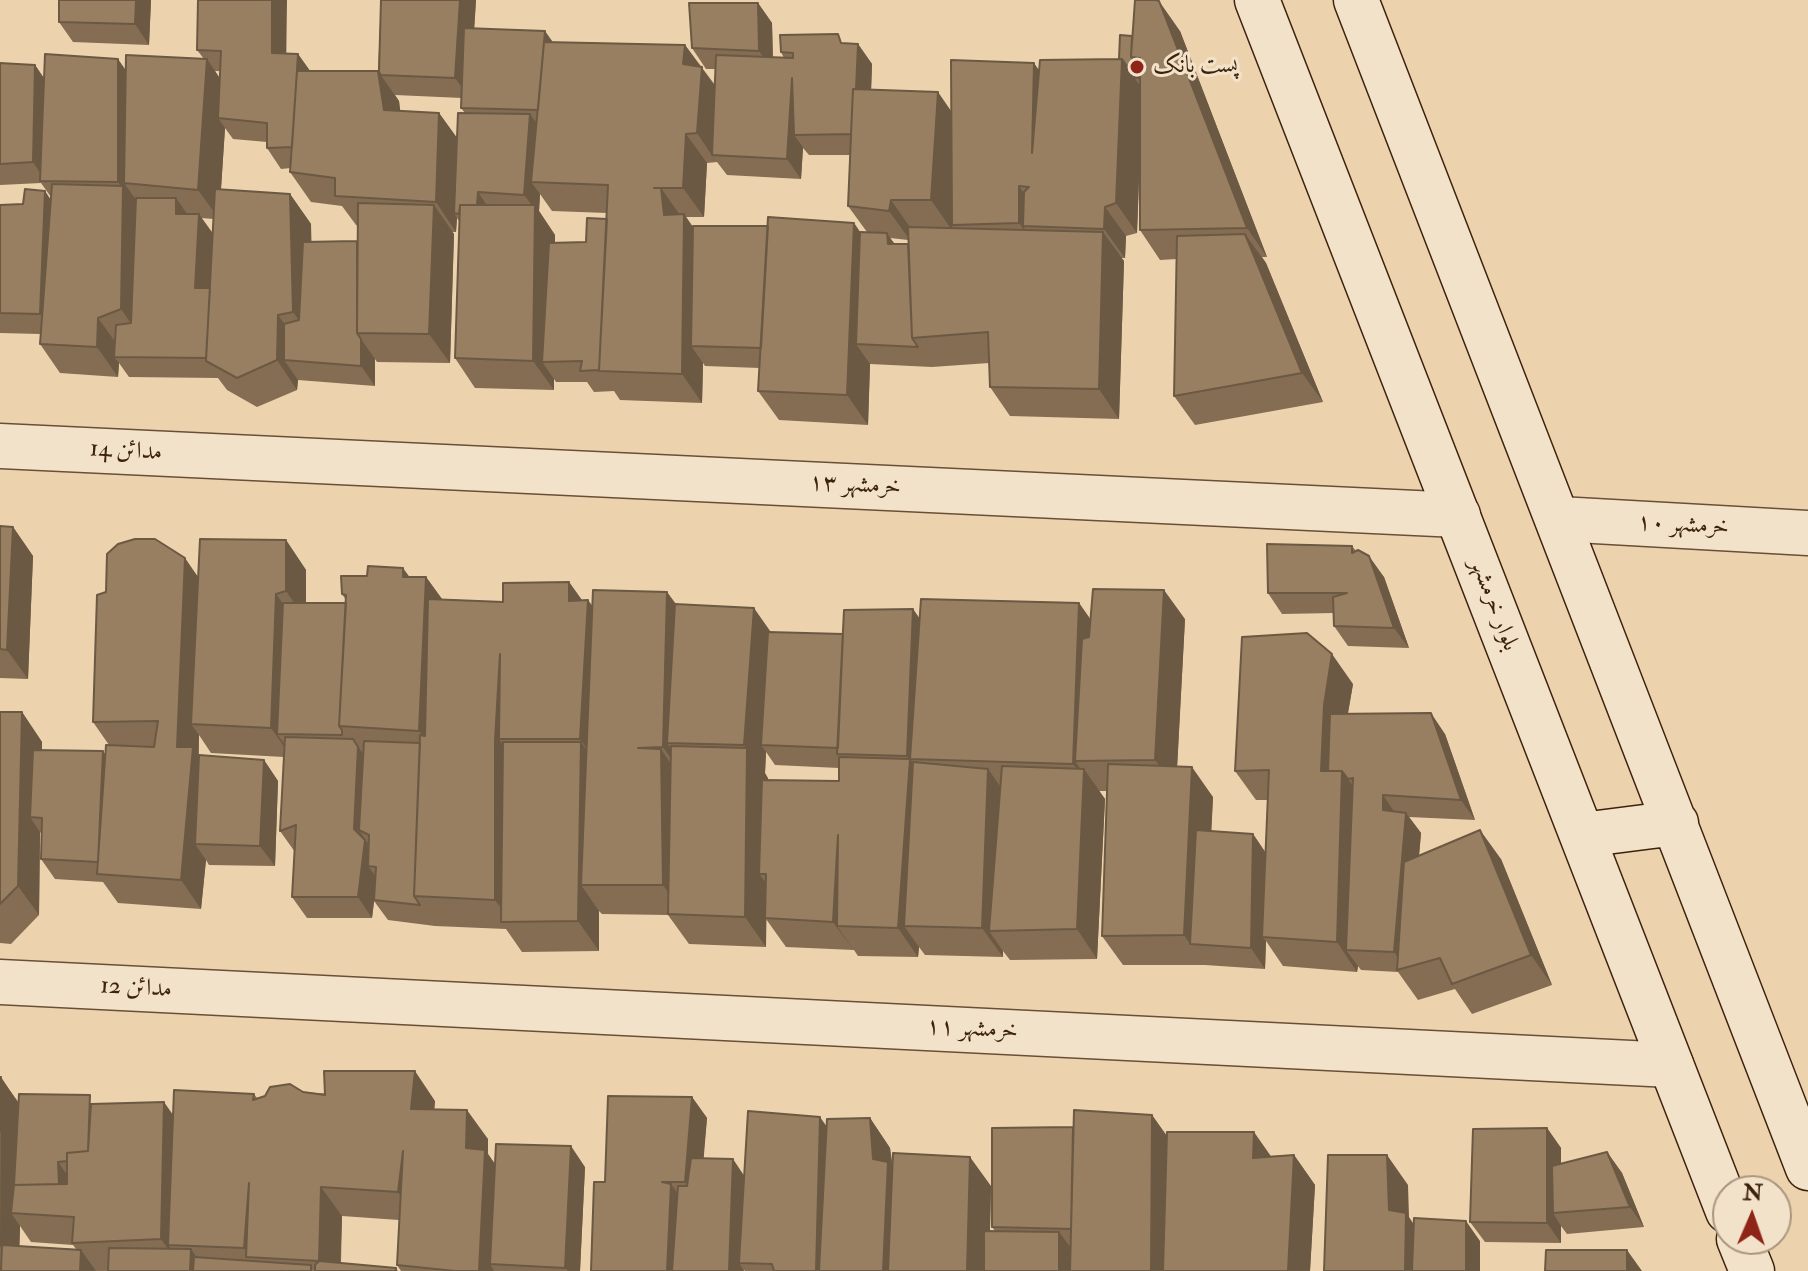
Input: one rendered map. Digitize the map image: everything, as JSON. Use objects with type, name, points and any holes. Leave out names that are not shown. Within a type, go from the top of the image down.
[{"type":"street","name":"بلوار خرمشهر","points":[[1257,0],[1714,1175]]},
{"type":"street","points":[[1356,0],[1676,823],[1793,1096],[1808,1168]]},
{"type":"street","name":"مدائن 14","points":[[0,446],[252,457]]},
{"type":"street","name":"خرمشهر ۱۳","points":[[252,457],[1458,515]]},
{"type":"street","name":"خرمشهر ۱۰","points":[[1559,519],[1808,533]]},
{"type":"street","points":[[1582,835],[1676,823]]},
{"type":"street","name":"مدائن 12","points":[[0,982],[272,995]]},
{"type":"street","name":"خرمشهر ۱۱","points":[[272,995],[1671,1065]]},
{"type":"building","points":[[59,0],[136,0],[135,24],[59,22]]},
{"type":"building","points":[[198,0],[272,0],[272,53],[298,54],[292,147],[267,148],[267,123],[218,118],[221,51],[197,50]]},
{"type":"building","points":[[381,0],[460,0],[455,78],[381,75]]},
{"type":"building","points":[[1135,0],[1159,1],[1247,228],[1140,230],[1140,58],[1131,57]]},
{"type":"building","points":[[689,3],[758,3],[759,51],[692,48]]},
{"type":"building","points":[[464,28],[545,31],[538,110],[461,108]]},
{"type":"building","points":[[838,34],[841,43],[858,44],[851,134],[794,135],[792,78],[787,159],[712,155],[716,55],[793,58],[793,53],[781,52],[780,35]]},
{"type":"building","points":[[1120,35],[1132,36],[1131,57],[1140,69],[1139,78],[1135,78],[1119,59]]},
{"type":"building","points":[[544,42],[685,45],[683,64],[702,67],[697,133],[686,134],[683,188],[661,188],[664,215],[684,214],[682,374],[599,371],[608,185],[531,182]]},
{"type":"building","points":[[45,54],[118,59],[118,182],[40,181]]},
{"type":"building","points":[[126,55],[207,59],[198,190],[124,183]]},
{"type":"building","points":[[1122,59],[1116,203],[1105,207],[1104,229],[1023,226],[1024,192],[1029,187],[1019,186],[1019,223],[952,225],[951,60],[1034,63],[1032,153],[1040,60]]},
{"type":"building","points":[[0,63],[35,65],[33,162],[0,164]]},
{"type":"building","points":[[297,71],[378,71],[384,110],[439,113],[436,202],[335,196],[335,178],[290,172]]},
{"type":"building","points":[[853,89],[938,92],[931,200],[891,200],[889,211],[848,206]]},
{"type":"building","points":[[458,113],[530,114],[524,195],[478,192],[477,205],[460,205],[459,214],[454,213]]},
{"type":"building","points":[[52,184],[123,186],[121,309],[98,318],[97,347],[40,344]]},
{"type":"building","points":[[25,189],[45,191],[40,314],[0,313],[0,205],[23,204]]},
{"type":"building","points":[[215,189],[290,194],[293,312],[278,315],[277,360],[237,378],[206,361]]},
{"type":"building","points":[[136,198],[176,198],[176,214],[199,214],[195,288],[210,288],[206,358],[114,357],[116,325],[131,323]]},
{"type":"building","points":[[358,203],[434,205],[429,334],[357,333]]},
{"type":"building","points":[[460,205],[535,205],[533,361],[455,358]]},
{"type":"building","points":[[768,217],[854,223],[847,395],[758,391]]},
{"type":"building","points":[[587,218],[607,219],[599,370],[580,371],[582,361],[542,362],[549,243],[586,242]]},
{"type":"building","points":[[693,226],[768,226],[761,348],[691,346]]},
{"type":"building","points":[[908,227],[1103,232],[1099,389],[990,387],[988,332],[912,338]]},
{"type":"building","points":[[860,232],[887,233],[888,244],[908,244],[912,338],[918,347],[856,344]]},
{"type":"building","points":[[1245,234],[1302,373],[1174,396],[1177,236]]},
{"type":"building","points":[[357,241],[357,333],[361,339],[361,366],[284,360],[284,324],[299,320],[303,242]]},
{"type":"building","points":[[0,526],[13,527],[7,650],[0,649]]},
{"type":"building","points":[[135,539],[155,539],[185,558],[177,747],[193,747],[181,880],[97,874],[106,745],[154,747],[158,721],[93,722],[97,595],[106,592],[107,554],[118,544]]},
{"type":"building","points":[[200,539],[286,540],[286,591],[276,594],[271,728],[191,724]]},
{"type":"building","points":[[1267,544],[1352,546],[1352,553],[1358,550],[1369,556],[1394,628],[1334,626],[1333,597],[1347,593],[1268,593]]},
{"type":"building","points":[[368,566],[403,568],[403,577],[426,577],[419,731],[339,726],[346,595],[342,594],[341,576],[367,576]]},
{"type":"building","points":[[569,582],[569,601],[588,600],[580,739],[499,739],[500,654],[495,740],[495,900],[414,896],[420,735],[425,736],[428,599],[503,602],[503,583]]},
{"type":"building","points":[[1093,589],[1164,590],[1155,760],[1075,761],[1082,639],[1089,637]]},
{"type":"building","points":[[593,590],[667,592],[663,747],[638,748],[661,749],[663,885],[581,885]]},
{"type":"building","points":[[921,599],[1079,603],[1073,764],[910,759]]},
{"type":"building","points":[[283,603],[346,603],[339,726],[342,735],[277,734]]},
{"type":"building","points":[[675,604],[754,608],[744,745],[667,743]]},
{"type":"building","points":[[913,609],[907,756],[837,754],[844,610]]},
{"type":"building","points":[[768,632],[843,634],[838,748],[761,745]]},
{"type":"building","points":[[1307,633],[1332,654],[1324,705],[1321,771],[1342,771],[1337,942],[1262,937],[1269,770],[1235,771],[1242,637]]},
{"type":"building","points":[[0,712],[22,712],[18,886],[0,904]]},
{"type":"building","points":[[1431,713],[1461,800],[1383,795],[1383,810],[1406,813],[1394,952],[1346,950],[1353,778],[1348,779],[1342,771],[1328,771],[1330,714]]},
{"type":"building","points":[[285,737],[353,739],[358,747],[354,829],[365,840],[358,897],[292,897],[296,825],[280,831]]},
{"type":"building","points":[[364,741],[420,743],[414,896],[420,905],[374,900],[376,867],[368,866],[369,835],[359,830]]},
{"type":"building","points":[[503,742],[581,742],[578,921],[501,922]]},
{"type":"building","points":[[671,746],[747,748],[745,917],[668,914]]},
{"type":"building","points":[[33,750],[103,751],[98,862],[41,859],[42,818],[30,817]]},
{"type":"building","points":[[199,755],[264,760],[260,846],[195,844]]},
{"type":"building","points":[[839,757],[910,759],[898,928],[837,926],[838,835],[833,922],[765,918],[766,874],[759,874],[762,780],[839,781]]},
{"type":"building","points":[[913,762],[988,769],[982,928],[904,926]]},
{"type":"building","points":[[1108,764],[1192,767],[1184,935],[1102,936]]},
{"type":"building","points":[[1002,766],[1084,769],[1077,929],[989,931]]},
{"type":"building","points":[[1196,830],[1253,834],[1251,948],[1190,944]]},
{"type":"building","points":[[1480,830],[1531,955],[1452,984],[1440,958],[1397,970],[1404,862]]},
{"type":"building","points":[[324,1071],[415,1071],[411,1109],[467,1110],[466,1148],[485,1150],[479,1271],[397,1265],[403,1151],[398,1192],[321,1187],[319,1261],[246,1257],[249,1183],[244,1248],[168,1245],[174,1090],[254,1094],[253,1100],[265,1096],[270,1087],[290,1084],[303,1092],[325,1095]]},
{"type":"building","points":[[19,1094],[90,1095],[88,1151],[67,1153],[67,1161],[58,1162],[59,1184],[14,1185]]},
{"type":"building","points":[[608,1096],[692,1097],[685,1182],[662,1182],[671,1184],[667,1271],[591,1271],[594,1182],[605,1182]]},
{"type":"building","points":[[164,1102],[161,1239],[72,1243],[74,1217],[11,1213],[14,1185],[67,1184],[67,1153],[88,1151],[91,1104]]},
{"type":"building","points":[[1074,1110],[1152,1115],[1151,1271],[1070,1271]]},
{"type":"building","points":[[748,1111],[820,1117],[816,1271],[774,1271],[772,1264],[739,1263]]},
{"type":"building","points":[[870,1118],[873,1159],[888,1162],[883,1271],[819,1271],[827,1119]]},
{"type":"building","points":[[1073,1127],[1071,1229],[992,1227],[992,1128]]},
{"type":"building","points":[[1547,1128],[1547,1223],[1470,1222],[1473,1129]]},
{"type":"building","points":[[1167,1132],[1254,1132],[1253,1158],[1294,1155],[1288,1271],[1163,1271]]},
{"type":"building","points":[[496,1144],[571,1146],[565,1268],[490,1264]]},
{"type":"building","points":[[1607,1152],[1630,1207],[1553,1213],[1552,1166]]},
{"type":"building","points":[[893,1153],[970,1157],[967,1271],[888,1271]]},
{"type":"building","points":[[1328,1155],[1387,1155],[1389,1210],[1406,1213],[1405,1271],[1324,1271]]},
{"type":"building","points":[[691,1158],[733,1159],[729,1271],[672,1271],[678,1186],[687,1186]]},
{"type":"building","points":[[1414,1218],[1466,1221],[1466,1271],[1412,1271]]},
{"type":"building","points":[[984,1231],[1059,1232],[1059,1271],[984,1271]]},
{"type":"building","points":[[2,1245],[81,1250],[80,1271],[1,1271]]},
{"type":"building","points":[[109,1248],[191,1249],[190,1271],[108,1271]]},
{"type":"building","points":[[1546,1250],[1627,1250],[1627,1271],[1545,1271]]},
{"type":"building","points":[[194,1257],[311,1265],[311,1271],[193,1271]]},
{"type":"building","points":[[319,1261],[396,1268],[396,1271],[315,1271]]},
{"type":"place","name":"پست بانک","points":[[1137,67]]}]
